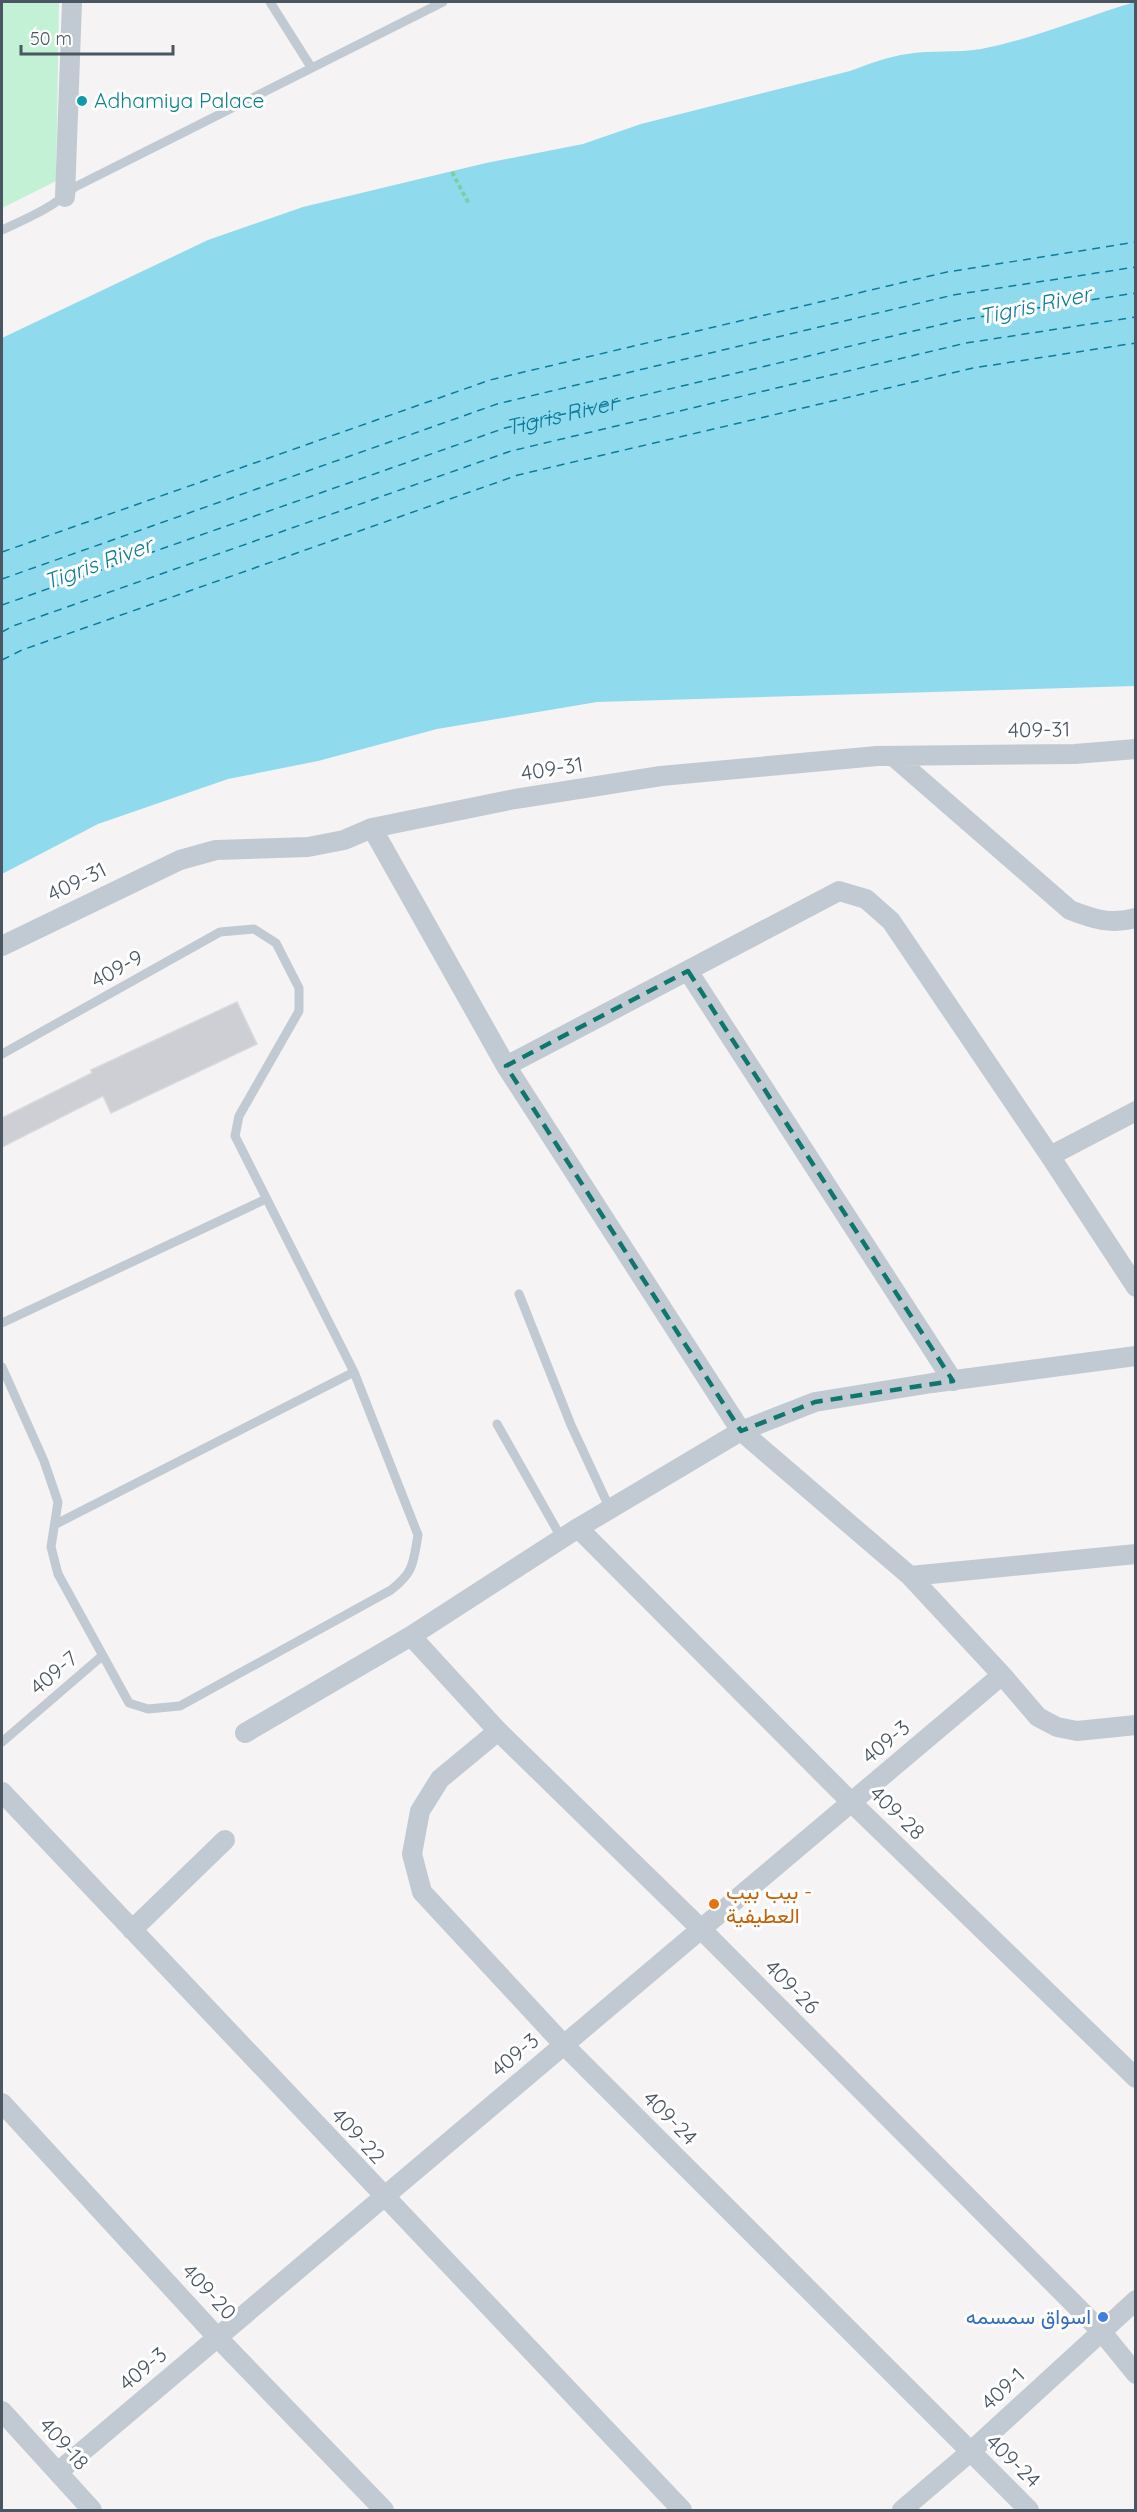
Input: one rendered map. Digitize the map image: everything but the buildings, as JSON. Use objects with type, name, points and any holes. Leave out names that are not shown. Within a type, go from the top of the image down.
[{"type":"street","points":[[65,197],[72,2]]},
{"type":"street","name":"409-31","points":[[2,946],[180,860],[216,850],[308,847],[344,840],[372,828],[515,799],[660,776],[893,756],[1075,754],[1136,749]]},
{"type":"street","points":[[893,756],[1070,910],[1100,921],[1122,922],[1136,918]]},
{"type":"street","points":[[372,828],[507,1066],[741,1431],[910,1576],[1038,1717],[1058,1727],[1077,1731],[1136,1725]]},
{"type":"street","points":[[507,1066],[839,891],[866,899],[891,921],[1136,1287]]},
{"type":"street","points":[[688,971],[953,1381]]},
{"type":"street","points":[[1050,1156],[1136,1111]]},
{"type":"street","points":[[245,1733],[411,1636],[570,1533],[741,1431],[815,1402],[1136,1356]]},
{"type":"street","name":"409-28","points":[[570,1533],[1136,2078]]},
{"type":"street","points":[[910,1576],[1136,1554]]},
{"type":"street","name":"409-26","points":[[411,1636],[498,1731],[701,1929],[1101,2331],[1136,2374]]},
{"type":"street","name":"409-3","points":[[58,2472],[1002,1675]]},
{"type":"street","name":"409-24","points":[[498,1731],[440,1779],[420,1811],[411,1854],[422,1892],[564,2045],[1029,2511]]},
{"type":"street","name":"409-22","points":[[2,1792],[682,2511]]},
{"type":"street","points":[[132,1930],[225,1840]]},
{"type":"street","name":"409-20","points":[[2,2103],[218,2337],[384,2511]]},
{"type":"street","name":"409-1","points":[[902,2511],[1136,2300]]},
{"type":"street","name":"409-18","points":[[2,2411],[92,2511]]},
{"type":"lane","points":[[270,2],[310,67]]},
{"type":"lane","points":[[418,2],[422,11]]},
{"type":"lane","points":[[2,230],[35,215],[65,197],[75,187],[443,2]]},
{"type":"lane","name":"409-9","points":[[2,1054],[220,932],[254,929],[276,943],[299,988],[299,1011],[239,1116],[235,1136],[266,1199]]},
{"type":"lane","points":[[2,1323],[266,1199],[354,1372],[418,1535],[414,1560],[408,1577],[391,1590],[180,1706],[148,1709],[129,1703],[58,1574],[51,1547],[58,1502],[44,1461],[2,1367]]},
{"type":"lane","points":[[519,1294],[571,1425],[610,1509]]},
{"type":"lane","points":[[56,1524],[354,1372]]},
{"type":"lane","points":[[497,1424],[570,1533]]},
{"type":"lane","name":"409-7","points":[[2,1742],[102,1656]]},
{"type":"path","points":[[452,172],[469,204]]},
{"type":"highlighted area","points":[[688,971],[953,1381],[815,1402],[741,1431],[506,1066]]},
{"type":"green space","points":[[2,2],[59,2],[56,181],[2,208]]},
{"type":"water","name":"Tigris River","points":[[1135,2],[1135,686],[597,702],[437,729],[318,761],[228,779],[98,824],[2,874],[2,338],[208,240],[303,207],[486,163],[583,144],[641,124],[850,71],[892,57],[916,53],[981,49],[1000,45]]},
{"type":"ferry route","points":[[2,552],[490,380],[947,272],[1136,242]]},
{"type":"ferry route","points":[[2,579],[497,404],[953,295],[1136,267]]},
{"type":"ferry route","points":[[2,605],[505,428],[960,320],[1136,293]]},
{"type":"ferry route","points":[[2,632],[13,626],[511,451],[966,343],[1136,317]]},
{"type":"ferry route","points":[[2,660],[22,650],[518,475],[973,368],[1136,343]]},
{"type":"place","name":"Adhamiya Palace","points":[[82,101]]},
{"type":"place","name":"بيب بيب - العطيفية","points":[[714,1904]]},
{"type":"place","name":"اسواق سمسمه","points":[[1103,2317]]}]
